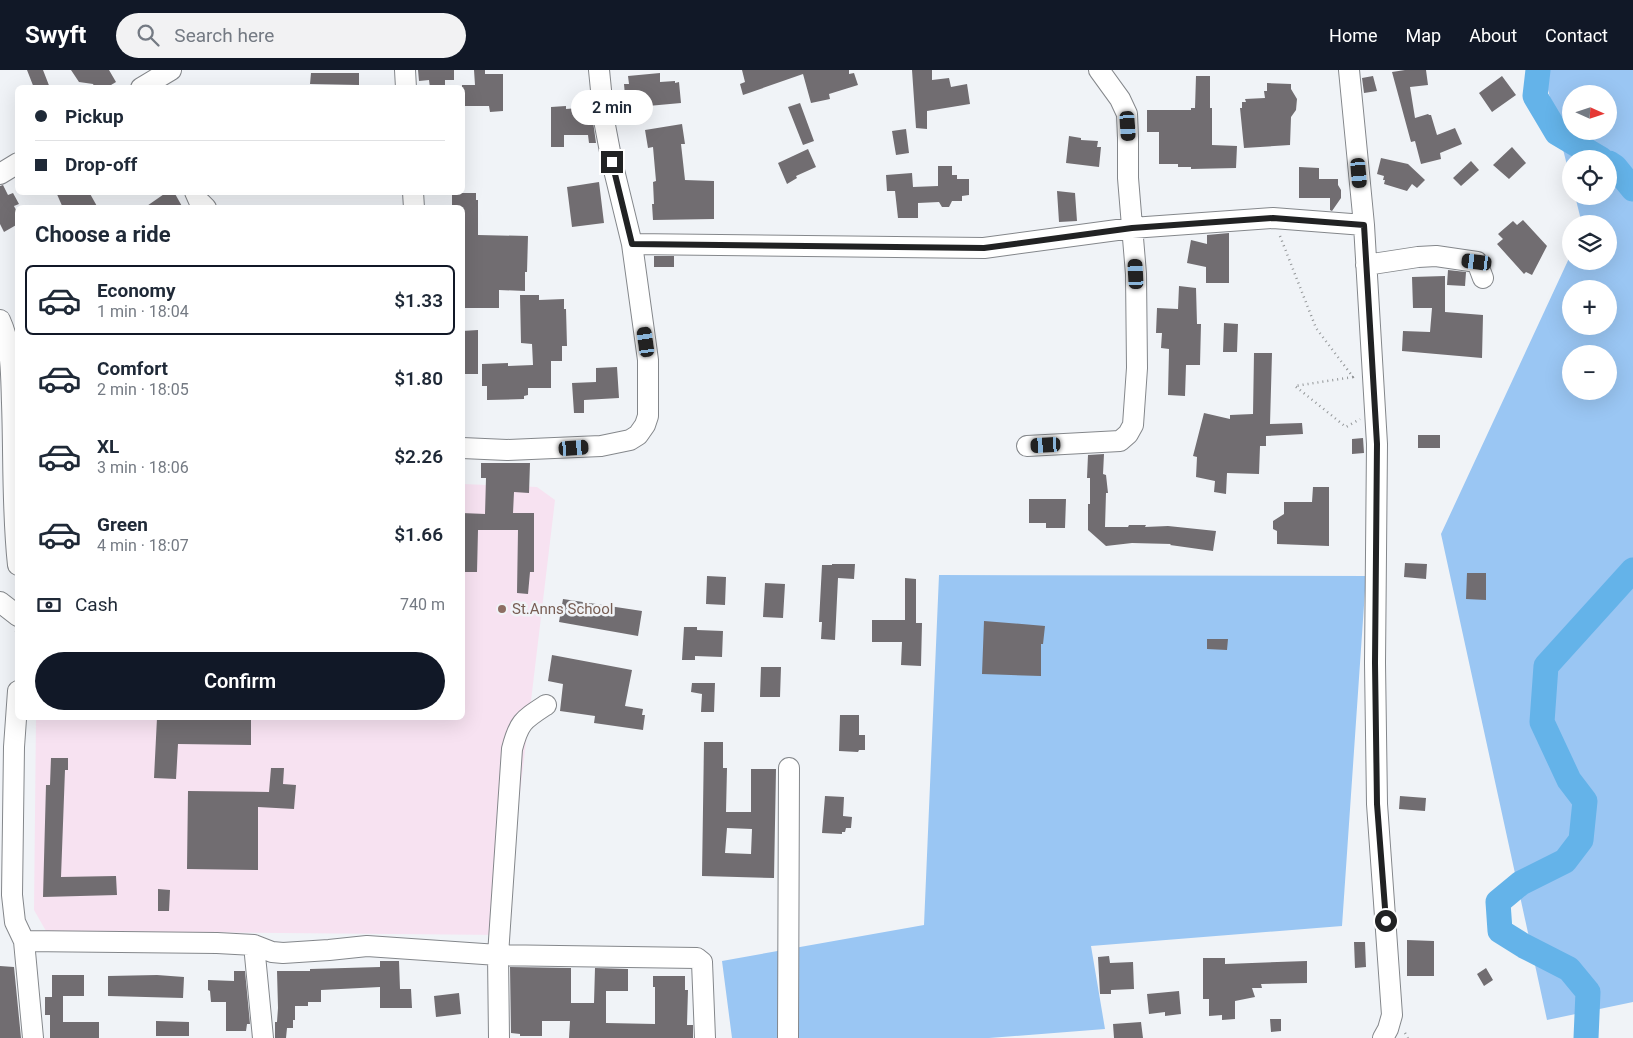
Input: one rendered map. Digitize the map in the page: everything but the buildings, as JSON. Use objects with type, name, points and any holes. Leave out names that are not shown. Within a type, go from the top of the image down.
[{"type":"street","points":[[141,83],[170,70]]},
{"type":"street","points":[[405,70],[406,85]]},
{"type":"street","points":[[465,448],[507,450],[617,444],[638,435],[645,425],[648,416],[648,360],[632,244],[604,120],[599,70]]},
{"type":"street","points":[[1026,446],[1120,441],[1128,434],[1133,425],[1136,360],[1136,274],[1128,178],[1127,114],[1120,99],[1099,70]]},
{"type":"street","points":[[1349,70],[1364,225],[1377,444],[1375,663],[1377,804],[1392,1015],[1383,1038]]},
{"type":"street","points":[[0,174],[15,165]]},
{"type":"street","points":[[632,244],[984,248],[1132,228],[1273,218],[1364,225]]},
{"type":"street","points":[[1366,265],[1436,256],[1477,262],[1483,278]]},
{"type":"street","points":[[0,320],[6,333],[10,357],[15,436],[13,481],[15,515]]},
{"type":"street","points":[[0,602],[15,614]]},
{"type":"street","points":[[499,1038],[498,955],[512,749],[516,732],[524,719],[546,705]]},
{"type":"street","points":[[16,720],[12,895],[15,922],[24,941],[33,1038]]},
{"type":"street","points":[[788,768],[788,1038]]},
{"type":"street","points":[[24,941],[216,943],[254,945],[272,952],[283,953],[367,946],[498,955],[697,958],[702,962],[706,1038]]},
{"type":"street","points":[[254,945],[263,1038]]},
{"type":"path","points":[[1273,218],[1316,328],[1353,377]]},
{"type":"path","points":[[1372,361],[1353,377],[1295,386],[1346,427],[1375,411]]},
{"type":"shaded area","points":[[1543,70],[1633,70],[1633,1002],[1547,1020],[1441,534],[1564,270],[1617,270],[1617,215],[1580,215],[1577,205],[1617,205],[1617,150],[1563,150]]},
{"type":"shaded area","name":"St.Anns School","points":[[465,484],[537,487],[555,500],[503,935],[46,931],[34,910],[36,720],[465,720]]},
{"type":"shaded area","points":[[939,575],[1366,576],[1342,926],[1091,946],[1105,1029],[989,1038],[732,1038],[722,961],[924,925]]},
{"type":"waterway","points":[[1538,70],[1535,96],[1557,133],[1586,150]]},
{"type":"waterway","points":[[1617,169],[1633,189]]},
{"type":"waterway","points":[[1586,1038],[1588,992],[1569,969],[1524,946],[1500,931],[1498,902],[1521,883],[1565,861],[1581,840],[1585,801],[1569,780],[1542,722],[1546,666],[1633,570]]},
{"type":"place","name":"St.Anns School","points":[[502,609]]},
{"type":"route","points":[[612,162],[632,244],[984,248],[1132,228],[1273,218],[1364,225],[1377,444],[1375,663],[1377,804],[1386,921]]}]
